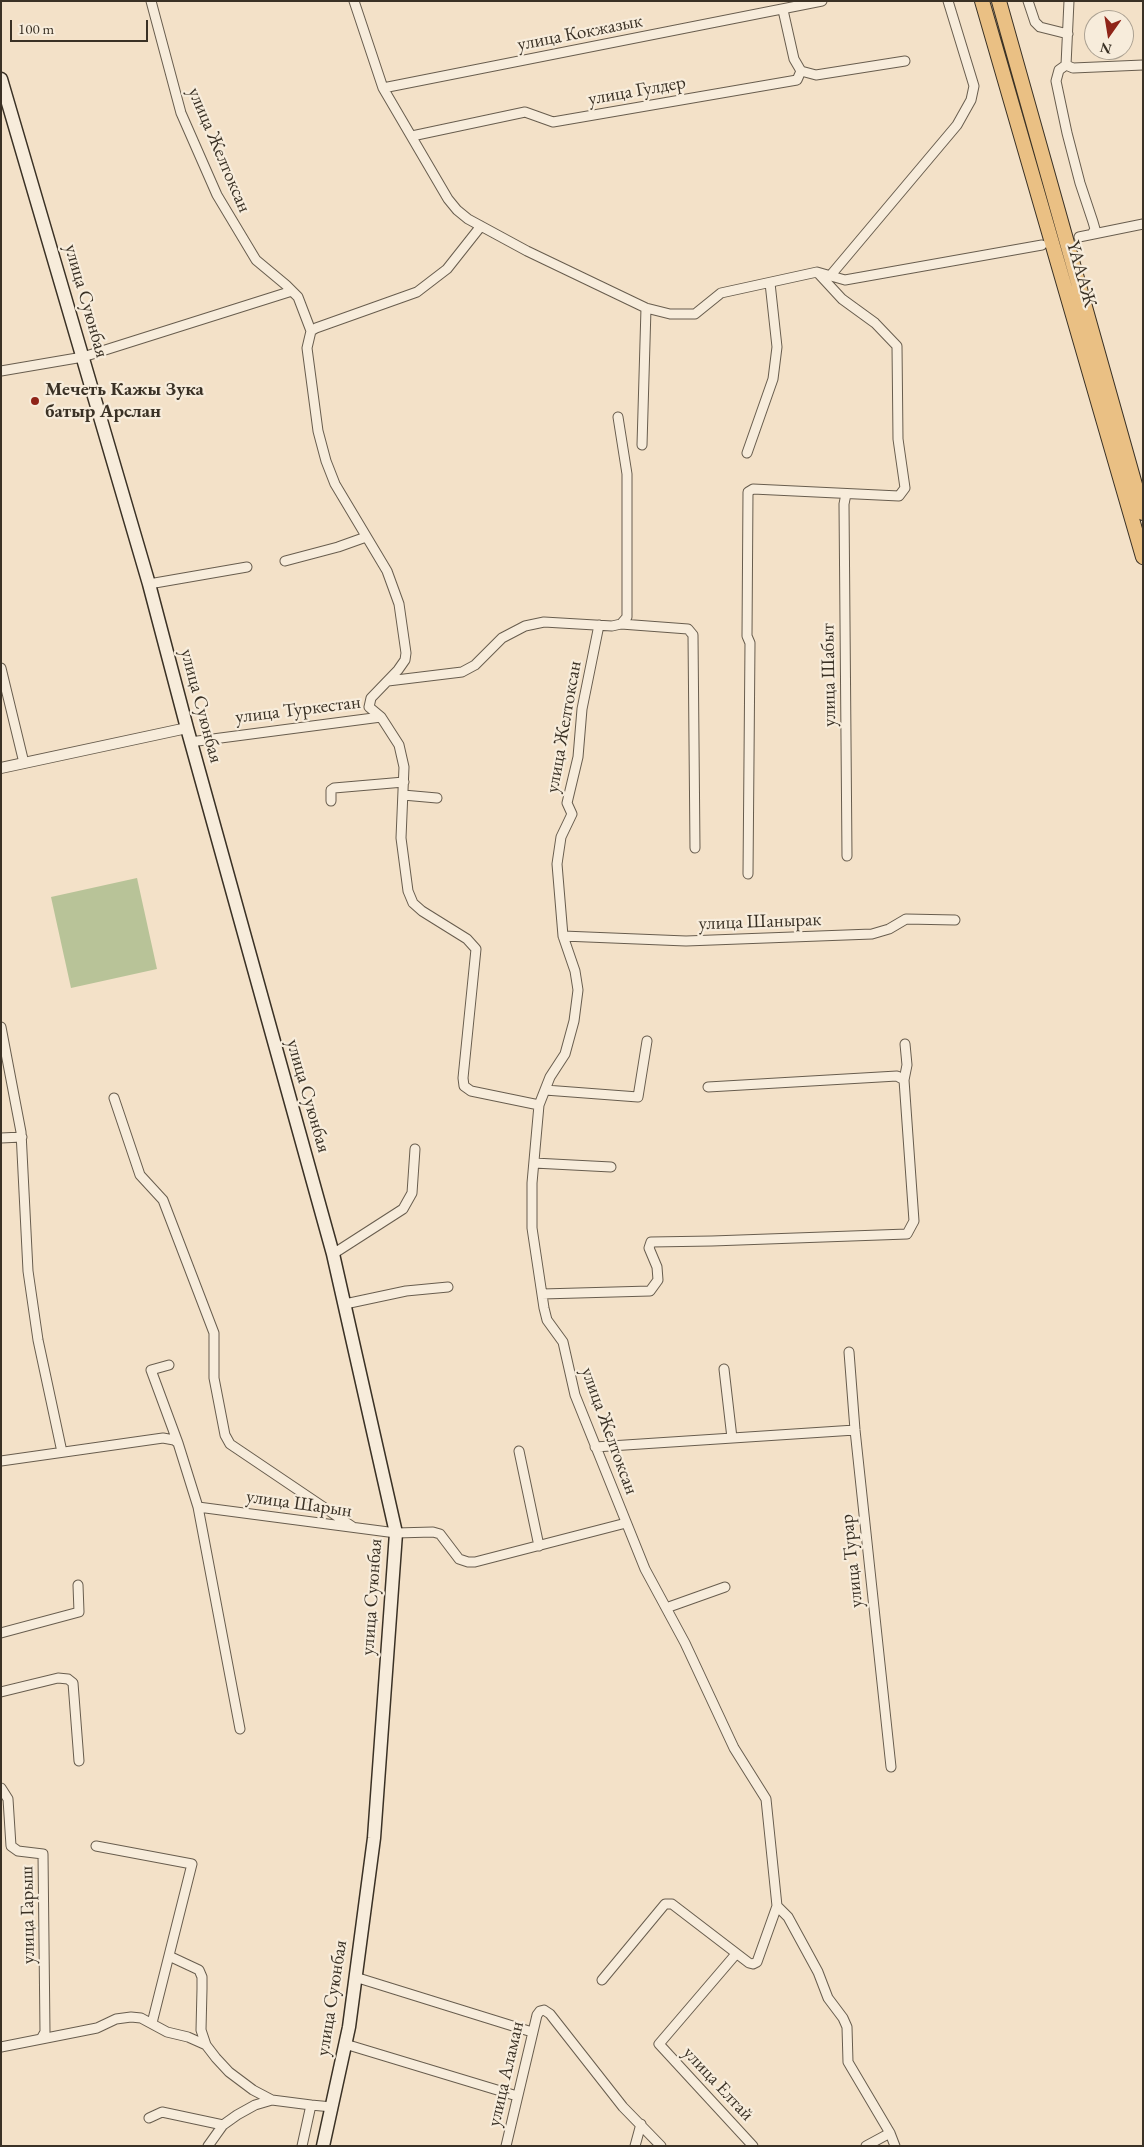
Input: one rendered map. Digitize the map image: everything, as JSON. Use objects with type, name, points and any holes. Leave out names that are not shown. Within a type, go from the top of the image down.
[{"type":"highway","name":"ҮАААЖ","points":[[982,1],[1143,557]]},
{"type":"highway","name":"ҮАААЖ","points":[[998,1],[1143,513]]},
{"type":"main road","name":"улица Суюнбая","points":[[1,79],[149,584],[190,742],[332,1254],[396,1533],[374,1838],[345,2044],[323,2146]]},
{"type":"street","name":"улица Желтоксан","points":[[151,1],[182,113],[217,195],[256,260],[292,291]]},
{"type":"street","points":[[354,1],[383,88],[453,204],[468,219],[527,251],[646,308],[670,314],[695,314],[721,293],[818,272],[845,280],[1042,245]]},
{"type":"street","name":"улица Кокжазык","points":[[383,88],[822,1]]},
{"type":"street","points":[[830,276],[957,125],[971,100],[974,86],[948,1]]},
{"type":"street","points":[[1028,1],[1035,22],[1040,27],[1068,34]]},
{"type":"street","points":[[1069,1],[1066,65],[1058,73],[1056,81],[1067,133],[1095,229],[1092,234]]},
{"type":"street","points":[[784,10],[794,59],[800,71],[816,75],[905,60]]},
{"type":"street","points":[[1066,65],[1074,68],[1143,65]]},
{"type":"street","name":"улица Гулдер","points":[[412,136],[525,112],[553,122],[797,80],[800,71]]},
{"type":"street","points":[[1079,237],[1143,224]]},
{"type":"street","points":[[311,331],[418,292],[447,269],[481,226]]},
{"type":"street","points":[[748,874],[750,643],[746,636],[748,492],[753,489],[899,496],[905,488],[898,439],[897,346],[875,323],[842,299],[818,272]]},
{"type":"street","points":[[747,453],[773,379],[777,347],[770,283]]},
{"type":"street","points":[[1,371],[82,357],[292,291],[298,297],[311,331],[307,348],[318,431],[326,461],[335,484],[387,571],[398,604],[406,653],[400,667],[369,702],[369,707],[381,717],[399,746],[404,767],[401,838],[408,891],[413,902],[422,911],[467,939],[476,949],[463,1078],[464,1086],[471,1091],[539,1106]]},
{"type":"street","points":[[642,445],[646,308]]},
{"type":"street","points":[[618,418],[627,474],[627,617],[621,624]]},
{"type":"street","name":"улица Шабыт","points":[[846,494],[844,504],[847,856]]},
{"type":"street","points":[[285,561],[338,547],[366,537]]},
{"type":"street","points":[[149,584],[247,567]]},
{"type":"street","points":[[388,681],[462,672],[475,665],[502,638],[525,626],[544,622],[599,625],[621,624],[688,629],[693,636],[695,848]]},
{"type":"street","name":"улица Желтоксан","points":[[599,625],[582,709],[578,757],[566,803],[572,814],[561,837],[557,864],[563,936],[575,971],[578,990],[574,1022],[565,1054],[550,1077],[539,1106],[534,1163],[532,1228],[547,1320],[563,1342],[574,1395],[626,1523],[645,1569],[685,1643],[734,1748],[751,1772],[766,1799],[777,1906]]},
{"type":"street","points":[[1,668],[24,763]]},
{"type":"street","name":"улица Туркестан","points":[[190,742],[381,717]]},
{"type":"street","points":[[1,768],[187,728]]},
{"type":"street","points":[[331,801],[330,793],[334,788],[404,782]]},
{"type":"street","points":[[403,795],[437,798]]},
{"type":"street","name":"улица Шанырак","points":[[563,936],[686,941],[872,934],[889,929],[906,919],[955,920]]},
{"type":"street","points":[[1,1027],[22,1137],[28,1271],[38,1340],[62,1452]]},
{"type":"street","points":[[545,1090],[638,1097],[648,1041]]},
{"type":"street","points":[[542,1294],[650,1291],[658,1280],[657,1267],[649,1248],[651,1242],[712,1242],[907,1234],[914,1221],[904,1080],[907,1065],[905,1044]]},
{"type":"street","points":[[708,1087],[898,1076],[904,1080]]},
{"type":"street","points":[[114,1098],[140,1174],[163,1200],[214,1333],[214,1378],[225,1436],[230,1444],[353,1527]]},
{"type":"street","points":[[1,1138],[22,1137]]},
{"type":"street","points":[[332,1254],[368,1229],[403,1209],[412,1193],[415,1149]]},
{"type":"street","points":[[534,1163],[611,1167]]},
{"type":"street","points":[[345,1304],[406,1291],[448,1287]]},
{"type":"street","name":"улица Турар","points":[[849,1352],[855,1430],[891,1766]]},
{"type":"street","points":[[169,1365],[151,1370],[178,1442],[198,1507],[240,1729]]},
{"type":"street","points":[[724,1369],[732,1438]]},
{"type":"street","points":[[595,1446],[855,1430]]},
{"type":"street","points":[[1,1461],[163,1438],[178,1442]]},
{"type":"street","points":[[519,1451],[539,1546],[626,1523]]},
{"type":"street","name":"улица Шарын","points":[[198,1507],[396,1533],[433,1532],[440,1534],[459,1559],[468,1562],[476,1562],[539,1546]]},
{"type":"street","points":[[1,1633],[79,1612],[78,1585]]},
{"type":"street","points":[[666,1608],[725,1587]]},
{"type":"street","points":[[1,1692],[58,1678],[68,1679],[73,1683],[79,1761]]},
{"type":"street","name":"улица Гарыш","points":[[1,1788],[8,1799],[11,1846],[18,1851],[43,1854],[45,2032],[41,2039]]},
{"type":"street","points":[[96,1846],[192,1864],[152,2023]]},
{"type":"street","points":[[602,1980],[665,1904],[669,1903],[749,1964],[757,1962],[777,1906],[788,1917],[818,1972],[828,1998],[843,2018],[846,2027],[848,2062],[890,2132],[895,2146]]},
{"type":"street","name":"улица Елтай","points":[[736,1954],[659,2044],[753,2146]]},
{"type":"street","points":[[169,1956],[199,1970],[202,1977],[200,2030],[206,2045],[229,2072],[253,2090],[272,2100],[332,2107]]},
{"type":"street","points":[[355,1977],[532,2032]]},
{"type":"street","name":"улица Аламан","points":[[506,2146],[537,2014],[544,2010],[550,2014],[623,2107],[641,2124]]},
{"type":"street","points":[[1,2047],[97,2028],[116,2019],[141,2018],[167,2032],[188,2037],[206,2045]]},
{"type":"street","points":[[345,2044],[517,2096]]},
{"type":"street","points":[[208,2146],[223,2125],[255,2105],[272,2100]]},
{"type":"street","points":[[302,2146],[311,2105]]},
{"type":"street","points":[[149,2118],[162,2112],[223,2125]]},
{"type":"street","points":[[635,2146],[641,2124]]},
{"type":"street","points":[[641,2124],[661,2146]]},
{"type":"street","points":[[866,2146],[890,2132]]},
{"type":"green space","points":[[137,878],[157,969],[71,988],[51,897]]},
{"type":"place","name":"Мечеть Кажы Зука батыр Арслан","points":[[35,401]]}]
